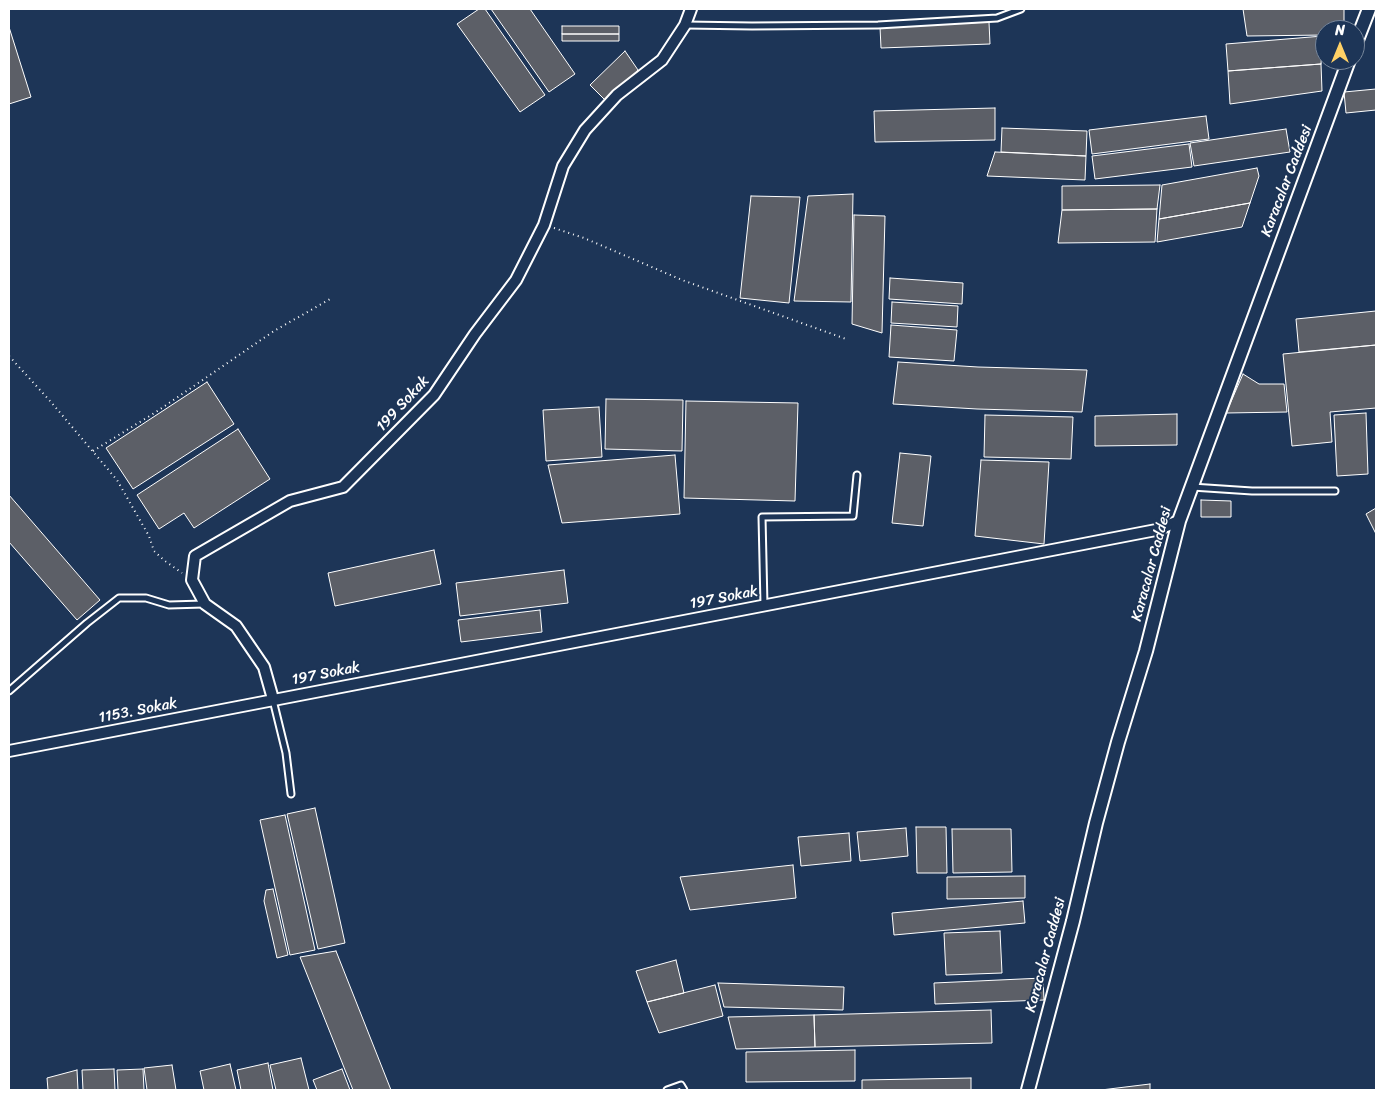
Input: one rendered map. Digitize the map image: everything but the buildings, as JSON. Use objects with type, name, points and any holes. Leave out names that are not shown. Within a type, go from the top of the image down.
[{"type":"street","name":"199 Sokak","points":[[192,580],[195,556],[290,501],[343,486],[434,395],[475,334],[516,280],[544,226],[563,166],[585,130],[617,95],[662,60],[685,25],[690,9]]},
{"type":"street","name":"Karacalar Caddesi","points":[[1028,1090],[1106,787],[1146,651],[1179,521],[1346,70]]},
{"type":"street","name":"197 Sokak","points":[[273,699],[1146,532],[1179,521]]},
{"type":"street","points":[[192,580],[205,604],[236,626],[264,668],[273,699]]},
{"type":"street","name":"1153. Sokak","points":[[9,751],[273,699]]},
{"type":"lane","points":[[685,25],[878,25],[997,18],[1021,9]]},
{"type":"lane","points":[[764,605],[762,517],[853,516],[857,475]]},
{"type":"lane","points":[[1191,487],[1252,491],[1335,490]]},
{"type":"lane","points":[[9,691],[87,623],[119,598],[146,598],[169,605],[205,604]]},
{"type":"lane","points":[[273,699],[286,753],[291,794]]},
{"type":"lane","points":[[667,1090],[681,1085],[684,1090]]},
{"type":"path","points":[[544,226],[584,238],[690,284],[846,339]]},
{"type":"path","points":[[93,451],[156,412],[274,331],[332,298]]},
{"type":"path","points":[[9,356],[117,480],[149,536],[154,551],[192,580]]}]
